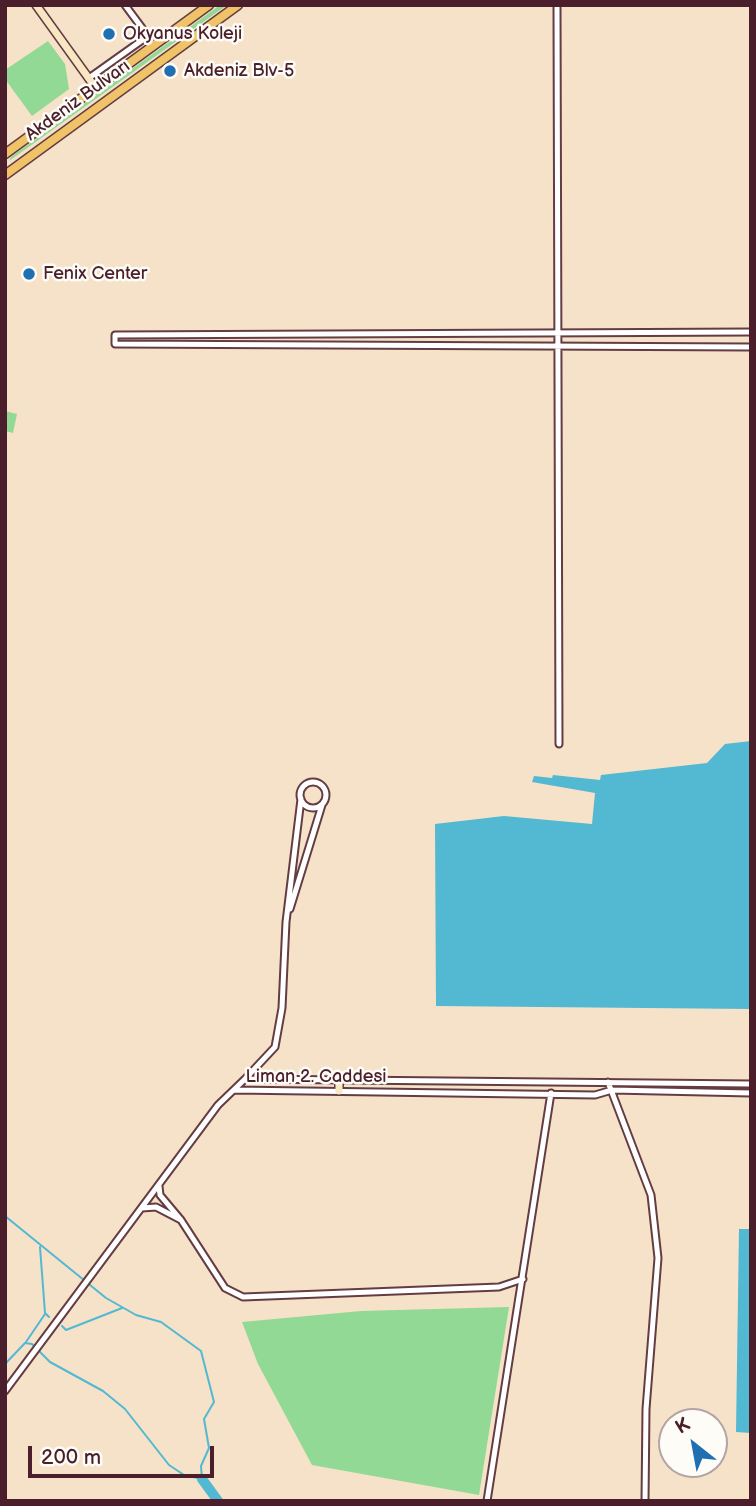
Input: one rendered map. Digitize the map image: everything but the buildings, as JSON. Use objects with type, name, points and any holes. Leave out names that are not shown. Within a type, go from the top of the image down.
[{"type":"main road","name":"Akdeniz Bulvarı","points":[[5,154],[209,5]]},
{"type":"main road","name":"Akdeniz Bulvarı","points":[[7,173],[238,5]]},
{"type":"street","points":[[36,5],[95,88]]},
{"type":"street","points":[[89,78],[148,36],[125,5]]},
{"type":"street","points":[[557,5],[559,744]]},
{"type":"street","points":[[751,332],[115,335],[115,344],[751,347]]},
{"type":"street","points":[[639,333],[639,345]]},
{"type":"street","points":[[245,1079],[275,1047],[282,1008],[286,922],[303,787],[311,782],[319,783],[326,793],[286,922]]},
{"type":"street","points":[[301,799],[309,808],[322,805]]},
{"type":"street","name":"Liman 2. Caddesi","points":[[234,1090],[245,1079],[751,1084]]},
{"type":"street","points":[[339,1080],[339,1091]]},
{"type":"street","points":[[542,1081],[542,1093]]},
{"type":"street","points":[[608,1082],[651,1195],[658,1258],[646,1409],[645,1501]]},
{"type":"street","points":[[5,1391],[218,1105],[234,1090]]},
{"type":"street","name":"Liman 2. Caddesi","points":[[234,1090],[595,1095],[612,1090],[751,1093]]},
{"type":"street","points":[[487,1501],[551,1093]]},
{"type":"street","points":[[159,1186],[160,1195],[181,1220],[225,1288],[243,1297],[499,1287],[523,1279]]},
{"type":"street","points":[[142,1208],[156,1207],[181,1220]]},
{"type":"green space","points":[[220,5],[227,5],[9,161],[11,157]]},
{"type":"green space","points":[[48,41],[65,64],[69,89],[32,116],[5,79],[5,70]]},
{"type":"green space","points":[[5,411],[17,414],[13,433],[5,431]]},
{"type":"green space","points":[[509,1307],[479,1495],[312,1465],[258,1364],[242,1322],[361,1311]]},
{"type":"water","points":[[751,741],[751,1009],[436,1006],[435,824],[504,816],[592,824],[595,793],[532,782],[534,776],[552,778],[553,775],[600,780],[601,775],[707,763],[725,744]]},
{"type":"water","points":[[739,1229],[751,1229],[751,1433],[736,1432]]},
{"type":"waterway","points":[[5,1216],[106,1298],[136,1315],[161,1322],[201,1351],[214,1402],[204,1419],[209,1448],[201,1466],[202,1479],[184,1475],[169,1465],[125,1409],[103,1391],[50,1362],[32,1344],[25,1343],[5,1364]]},
{"type":"waterway","points":[[40,1247],[45,1313],[49,1317]]},
{"type":"waterway","points":[[62,1326],[66,1330],[122,1308]]},
{"type":"waterway","points":[[26,1342],[45,1314]]},
{"type":"waterway","points":[[202,1479],[218,1501]]},
{"type":"place","name":"Okyanus Koleji","points":[[109,34]]},
{"type":"place","name":"Akdeniz Blv-5","points":[[170,71]]},
{"type":"place","name":"Fenix Center","points":[[29,274]]}]
